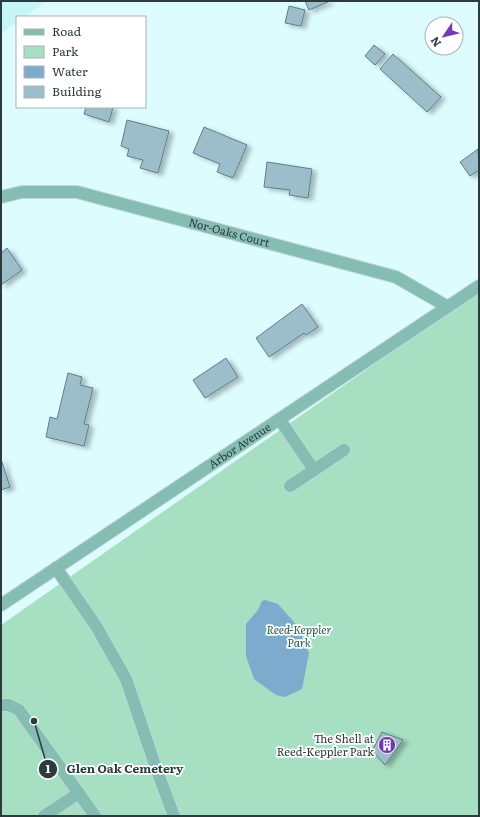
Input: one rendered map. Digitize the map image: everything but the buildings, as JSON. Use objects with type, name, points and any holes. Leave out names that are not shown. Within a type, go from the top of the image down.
[{"type":"street","name":"Nor-Oaks Court","points":[[1,197],[22,192],[77,192],[396,277],[448,307]]},
{"type":"street","name":"Arbor Avenue","points":[[1,605],[479,286]]},
{"type":"street","points":[[280,420],[314,470]]},
{"type":"street","points":[[290,486],[344,450]]},
{"type":"street","points":[[56,568],[96,626],[126,679],[174,816]]},
{"type":"street","points":[[1,705],[9,705],[19,710],[95,816]]},
{"type":"street","points":[[44,816],[79,793]]},
{"type":"shaded area","points":[[1,1],[47,1],[25,16],[16,16],[16,23],[1,34]]},
{"type":"green space","name":"Reed-Keppler Park","points":[[479,291],[479,816],[1,816],[1,625]]},
{"type":"water","points":[[265,600],[278,604],[302,631],[301,634],[309,653],[302,689],[285,697],[276,695],[254,679],[246,656],[246,624],[258,610],[262,601]]},
{"type":"place","name":"Glen Oak Cemetery","points":[[34,721]]},
{"type":"place","name":"The Shell at Reed-Keppler Park","points":[[387,745]]}]
